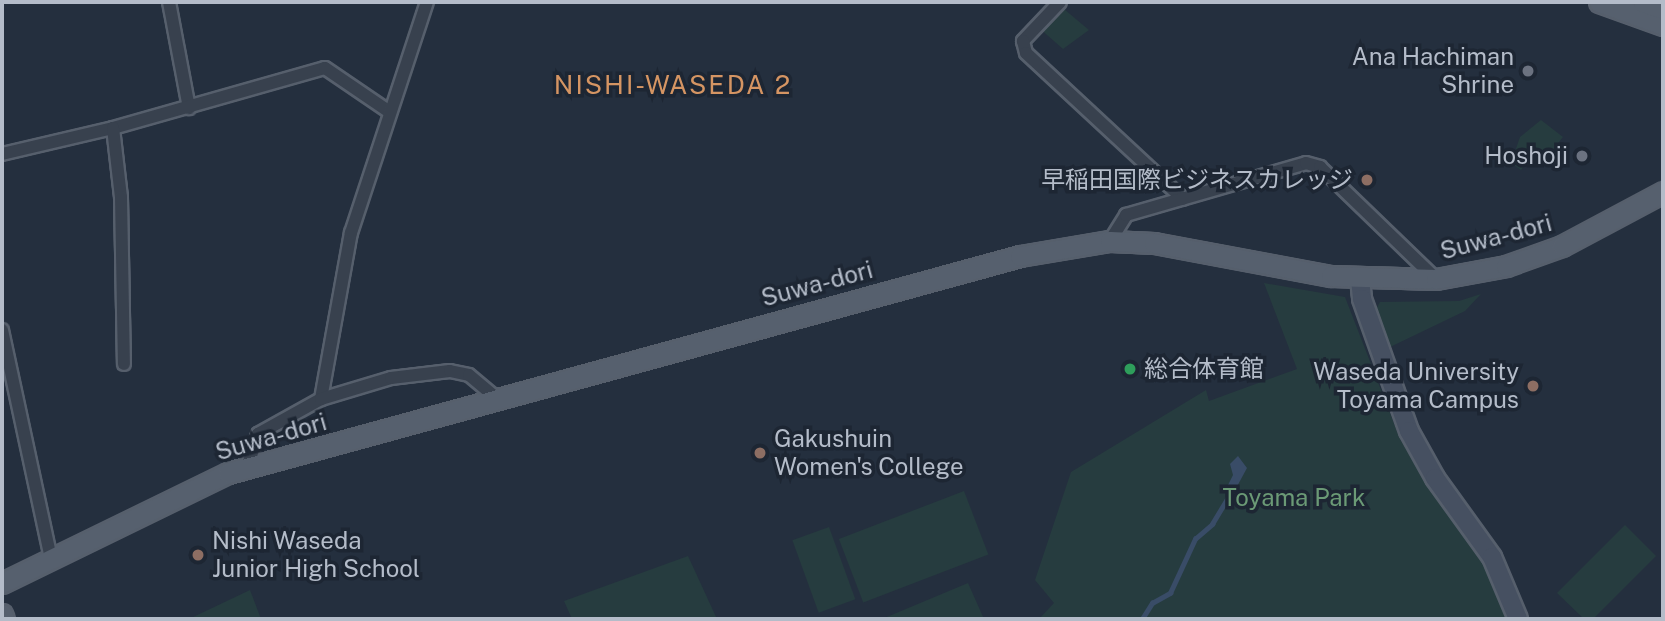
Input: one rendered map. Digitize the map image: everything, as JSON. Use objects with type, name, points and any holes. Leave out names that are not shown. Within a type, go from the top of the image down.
[{"type":"main road","points":[[1599,2],[1663,25]]},
{"type":"main road","points":[[1643,2],[1663,9]]},
{"type":"main road","name":"Suwa-dori","points":[[2,583],[193,487],[247,468],[1020,256],[1110,241],[1186,246],[1360,279],[1436,279],[1506,266],[1562,246],[1663,192]]},
{"type":"main road","points":[[2,614],[4,619]]},
{"type":"street","points":[[169,2],[189,108]]},
{"type":"street","points":[[321,400],[351,233],[388,111],[427,2]]},
{"type":"street","points":[[1060,2],[1023,41],[1026,53],[1183,199]]},
{"type":"street","points":[[2,154],[189,108],[325,68],[388,111]]},
{"type":"street","points":[[113,128],[121,197],[124,363]]},
{"type":"street","points":[[1110,241],[1126,215],[1312,164],[1436,279]]},
{"type":"street","points":[[1360,279],[1365,310],[1409,431],[1430,470],[1492,557],[1518,619]]},
{"type":"street","points":[[2,330],[51,559]]},
{"type":"street","points":[[247,468],[258,434],[321,400],[391,378],[450,371],[474,376],[496,398]]},
{"type":"green space","points":[[1058,4],[1089,30],[1063,49],[1038,27]]},
{"type":"green space","points":[[1541,120],[1563,137],[1547,157],[1536,150],[1521,170],[1511,163],[1520,137]]},
{"type":"green space","name":"Toyama Park","points":[[1264,283],[1345,297],[1400,439],[1483,558],[1507,619],[1039,619],[1054,603],[1035,580],[1071,472],[1206,390],[1209,401],[1297,369]]},
{"type":"green space","points":[[1481,294],[1465,311],[1388,348],[1375,311],[1380,302],[1459,301]]},
{"type":"green space","points":[[964,491],[988,554],[863,603],[839,539]]},
{"type":"green space","points":[[1625,525],[1656,556],[1593,619],[1584,619],[1557,593]]},
{"type":"green space","points":[[829,527],[855,599],[819,613],[792,540]]},
{"type":"green space","points":[[688,556],[717,619],[572,619],[564,601]]},
{"type":"green space","points":[[968,583],[984,619],[882,619]]},
{"type":"green space","points":[[250,590],[261,619],[189,619]]},
{"type":"water","points":[[1238,456],[1247,468],[1234,492],[1228,485],[1233,475],[1230,464]]},
{"type":"waterway","points":[[1142,619],[1152,603],[1170,593],[1195,539],[1212,524],[1232,491]]},
{"type":"place","name":"Ana Hachiman Shrine","points":[[1528,71]]},
{"type":"place","name":"Hoshoji","points":[[1582,156]]},
{"type":"place","name":"早稲田国際ビジネスカレッジ","points":[[1367,180]]},
{"type":"place","name":"総合体育館","points":[[1130,369]]},
{"type":"place","name":"Waseda University Toyama Campus","points":[[1533,386]]},
{"type":"place","name":"Gakushuin Women's College","points":[[760,453]]},
{"type":"place","name":"Nishi Waseda Junior High School","points":[[198,555]]},
{"type":"district","name":"NISHI-WASEDA 2","points":[[673,85]]}]
